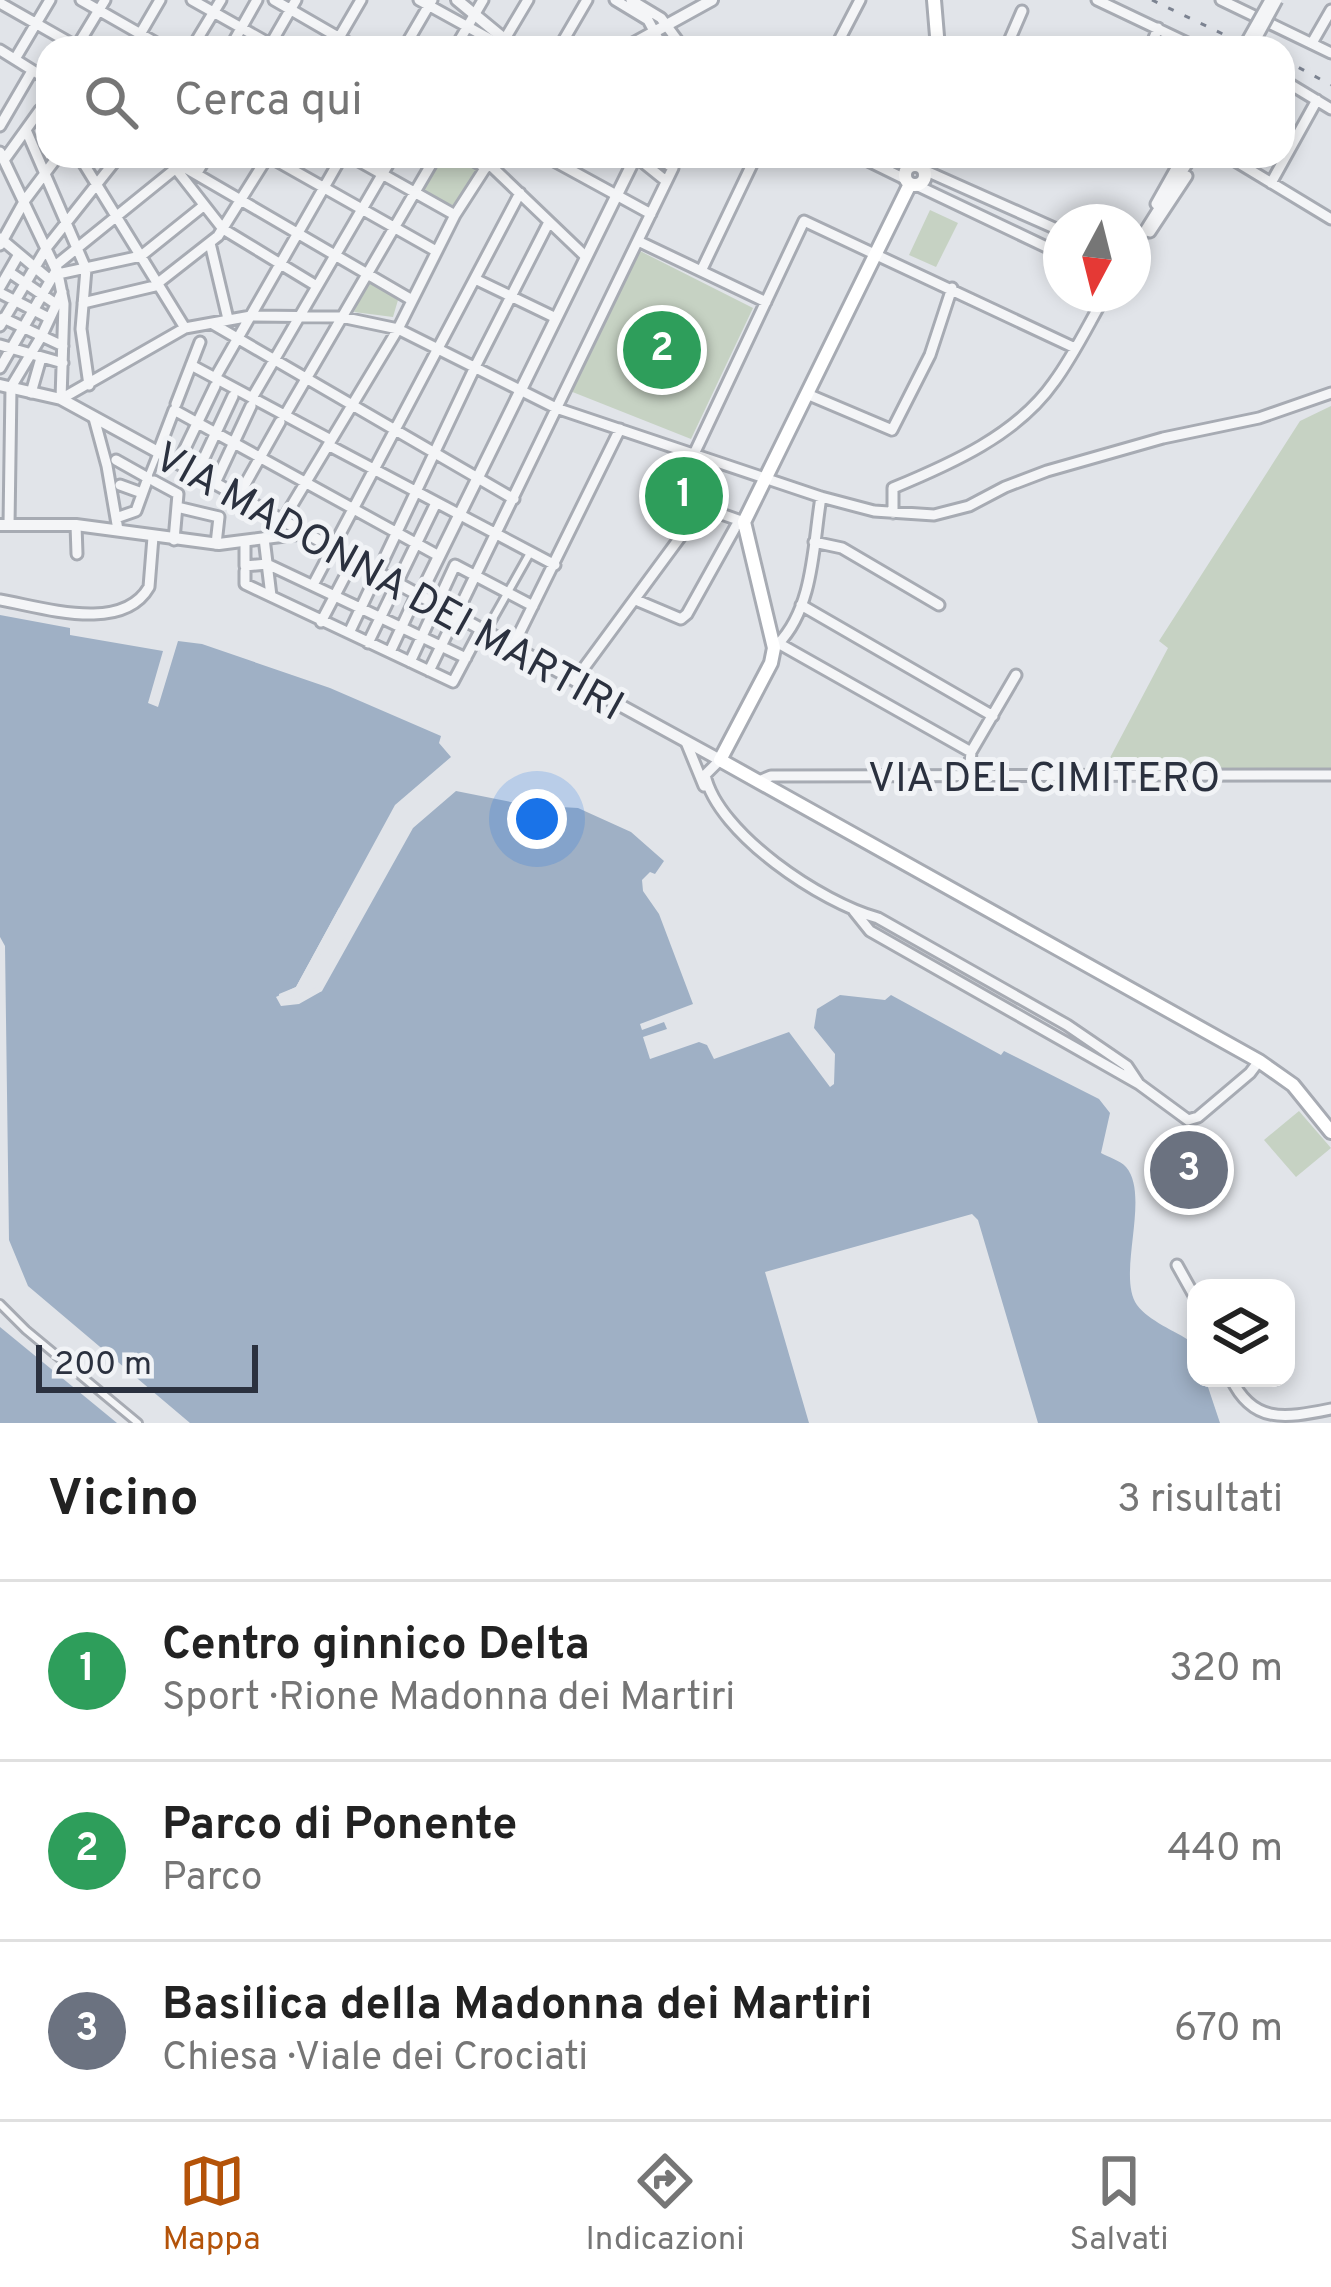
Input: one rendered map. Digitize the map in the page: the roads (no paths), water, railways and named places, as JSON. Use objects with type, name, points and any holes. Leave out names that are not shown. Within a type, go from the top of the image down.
[{"type":"main road","points":[[934,0],[937,36]]},
{"type":"main road","points":[[908,168],[910,183],[743,522],[776,645],[771,663],[714,757],[1259,1061],[1330,1120]]},
{"type":"street","points":[[14,59],[50,0]]},
{"type":"street","points":[[81,0],[102,5],[144,36]]},
{"type":"street","points":[[140,34],[160,0]]},
{"type":"street","points":[[192,0],[254,36]]},
{"type":"street","points":[[199,36],[221,0]]},
{"type":"street","points":[[237,36],[257,0]]},
{"type":"street","points":[[274,0],[293,5],[328,36]]},
{"type":"street","points":[[340,36],[362,0]]},
{"type":"street","points":[[457,0],[495,36]]},
{"type":"street","points":[[462,36],[483,0]]},
{"type":"street","points":[[510,36],[528,0]]},
{"type":"street","points":[[566,36],[587,0]]},
{"type":"street","points":[[615,0],[646,18],[656,34]]},
{"type":"street","points":[[631,0],[669,26],[675,36]]},
{"type":"street","points":[[652,36],[712,0]]},
{"type":"street","points":[[841,36],[860,0]]},
{"type":"street","points":[[1097,0],[1174,36]]},
{"type":"street","points":[[1221,0],[1331,53]]},
{"type":"street","points":[[1253,16],[1257,0]]},
{"type":"street","points":[[1254,36],[1273,0]]},
{"type":"street","points":[[410,36],[426,2],[485,36]]},
{"type":"street","points":[[3,5],[58,36]]},
{"type":"street","points":[[84,36],[102,5]]},
{"type":"street","points":[[278,36],[293,5]]},
{"type":"street","points":[[1312,43],[1331,10]]},
{"type":"street","points":[[1011,36],[1022,11]]},
{"type":"street","points":[[1155,36],[1158,28]]},
{"type":"street","points":[[0,50],[36,73]]},
{"type":"street","points":[[0,126],[32,71]]},
{"type":"street","points":[[1295,87],[1331,109]]},
{"type":"street","points":[[1295,139],[1317,100]]},
{"type":"street","points":[[36,116],[2,156],[47,247],[62,292],[61,399],[185,328],[251,316],[341,316],[398,328],[556,408],[821,497],[859,509],[934,515],[955,511],[1047,471],[1163,437],[1259,418],[1331,393]]},
{"type":"street","points":[[26,130],[36,155]]},
{"type":"street","points":[[42,168],[86,269],[81,329],[89,385]]},
{"type":"street","points":[[49,168],[1,241],[34,267],[55,272],[86,269],[140,256],[202,207]]},
{"type":"street","points":[[89,168],[185,328]]},
{"type":"street","points":[[63,346],[2,320],[47,247],[109,168]]},
{"type":"street","points":[[187,168],[412,300]]},
{"type":"street","points":[[196,173],[199,168]]},
{"type":"street","points":[[82,303],[158,284],[223,230],[261,168]]},
{"type":"street","points":[[289,168],[436,251]]},
{"type":"street","points":[[178,463],[279,263],[337,168]]},
{"type":"street","points":[[369,168],[455,215]]},
{"type":"street","points":[[215,483],[273,360],[386,168]]},
{"type":"street","points":[[238,495],[429,168]]},
{"type":"street","points":[[283,520],[398,328],[455,215],[485,168]]},
{"type":"street","points":[[495,168],[584,255]]},
{"type":"street","points":[[566,168],[651,214]]},
{"type":"street","points":[[389,652],[629,168]]},
{"type":"street","points":[[650,168],[666,181]]},
{"type":"street","points":[[429,671],[673,168]]},
{"type":"street","points":[[701,271],[750,168]]},
{"type":"street","points":[[881,168],[1043,246]]},
{"type":"street","points":[[929,168],[1043,222]]},
{"type":"street","points":[[1151,218],[1177,168]]},
{"type":"street","points":[[1151,218],[1186,168]]},
{"type":"street","points":[[1151,229],[1160,223],[1189,168]]},
{"type":"street","points":[[1247,168],[1331,219]]},
{"type":"street","points":[[1271,182],[1279,168]]},
{"type":"street","points":[[0,368],[5,347],[22,328],[55,272],[175,169],[223,230],[315,284]]},
{"type":"street","points":[[313,585],[520,193]]},
{"type":"street","points":[[694,454],[804,221],[1075,348]]},
{"type":"street","points":[[349,634],[549,222]]},
{"type":"street","points":[[638,241],[766,302]]},
{"type":"street","points":[[210,243],[228,319]]},
{"type":"street","points":[[19,254],[0,290],[49,318]]},
{"type":"street","points":[[9,272],[56,304]]},
{"type":"street","points":[[475,279],[554,317]]},
{"type":"street","points":[[807,394],[892,430],[930,355],[952,287]]},
{"type":"street","points":[[31,393],[35,356],[62,292]]},
{"type":"street","points":[[892,513],[893,488],[986,444],[1030,410],[1053,384],[1096,312]]},
{"type":"street","points":[[212,323],[514,500]]},
{"type":"street","points":[[117,524],[136,511],[151,479],[200,342]]},
{"type":"street","points":[[5,347],[63,363]]},
{"type":"street","points":[[35,356],[5,386],[4,525],[117,524],[153,538],[216,544],[305,533]]},
{"type":"street","points":[[191,365],[373,471],[555,565]]},
{"type":"street","name":"VIA MADONNA DEI MARTIRI","points":[[5,386],[61,399],[714,757]]},
{"type":"street","points":[[197,473],[233,396]]},
{"type":"street","points":[[175,407],[533,606]]},
{"type":"street","points":[[94,418],[117,524]]},
{"type":"street","points":[[513,646],[620,429]]},
{"type":"street","points":[[116,460],[178,494],[175,540]]},
{"type":"street","points":[[120,485],[142,494]]},
{"type":"street","points":[[821,497],[801,605],[776,645],[971,752]]},
{"type":"street","points":[[368,643],[435,505]]},
{"type":"street","points":[[177,507],[219,517],[216,544]]},
{"type":"street","points":[[575,680],[695,517],[710,510],[743,522]]},
{"type":"street","points":[[636,600],[680,619],[687,614],[736,526],[743,522]]},
{"type":"street","points":[[76,526],[77,554]]},
{"type":"street","points":[[0,600],[80,613],[107,613],[122,607],[144,596],[149,587],[153,538]]},
{"type":"street","points":[[264,538],[271,596]]},
{"type":"street","points":[[245,542],[245,584],[453,682],[530,553]]},
{"type":"street","points":[[814,542],[842,548],[939,605]]},
{"type":"street","points":[[321,622],[354,560]]},
{"type":"street","points":[[245,568],[267,564],[466,658]]},
{"type":"street","points":[[410,662],[454,565]]},
{"type":"street","points":[[801,605],[993,716]]},
{"type":"street","points":[[969,776],[971,752],[1016,675]]},
{"type":"street","points":[[686,742],[700,778],[739,835],[854,911],[878,918],[1066,1025],[1127,1066],[1139,1084],[1187,1120],[1196,1118],[1259,1061]]},
{"type":"street","points":[[700,778],[700,763],[714,757]]},
{"type":"street","points":[[710,795],[706,776],[714,757]]},
{"type":"street","name":"VIA DEL CIMITERO","points":[[759,781],[771,776],[1331,775]]},
{"type":"street","points":[[1177,1265],[1187,1283]]},
{"type":"street","points":[[0,1304],[138,1423]]},
{"type":"street","points":[[1235,1387],[1240,1401],[1263,1417],[1283,1419],[1331,1409]]},
{"type":"water","points":[[0,615],[70,628],[70,635],[163,651],[148,703],[158,707],[178,641],[202,644],[330,688],[441,736],[439,743],[451,757],[395,805],[296,987],[276,997],[281,1006],[299,1004],[322,991],[413,828],[456,791],[526,805],[578,808],[631,832],[664,861],[655,874],[650,872],[642,880],[643,891],[659,914],[693,1004],[640,1024],[642,1030],[664,1022],[667,1029],[643,1037],[650,1059],[699,1042],[707,1045],[714,1059],[789,1032],[830,1087],[835,1054],[814,1028],[817,1009],[840,995],[885,1000],[891,995],[1001,1055],[1004,1051],[1099,1099],[1110,1113],[1101,1153],[1124,1165],[1133,1180],[1132,1292],[1148,1316],[1187,1339],[1187,1387],[1208,1387],[1220,1423],[1038,1423],[978,1220],[972,1214],[765,1272],[809,1423],[190,1423],[28,1286],[9,1240],[5,946],[0,937]]},
{"type":"water","points":[[0,1327],[117,1423],[0,1423]]},
{"type":"railway","points":[[1152,0],[1227,36]]},
{"type":"railway","points":[[1295,66],[1331,85]]},
{"type":"place","name":"Parco di Ponente","points":[[662,350]]},
{"type":"place","name":"Centro ginnico Delta","points":[[684,496]]},
{"type":"place","name":"Basilica della Madonna dei Martiri","points":[[1189,1170]]}]
